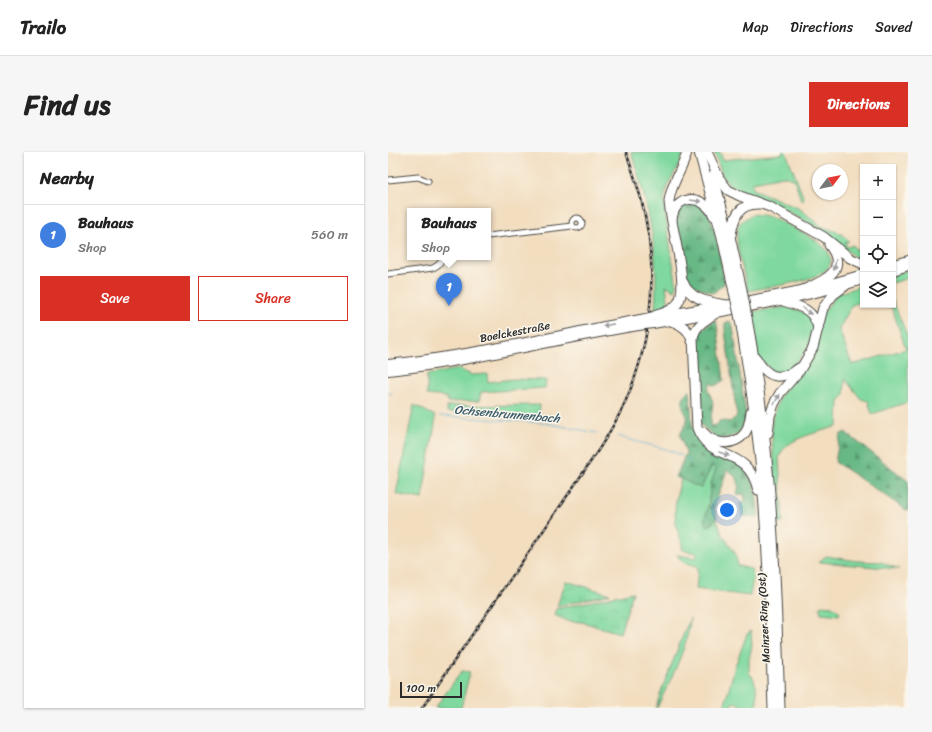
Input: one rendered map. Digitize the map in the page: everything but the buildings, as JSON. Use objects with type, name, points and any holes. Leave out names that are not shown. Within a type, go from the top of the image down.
[{"type":"highway","points":[[650,320],[669,311],[678,303],[682,295],[682,280],[669,207],[671,190],[685,162],[688,152]]},
{"type":"highway","points":[[699,152],[726,239]]},
{"type":"highway","points":[[707,152],[743,318],[759,451],[764,514]]},
{"type":"highway","points":[[707,152],[719,178],[726,188],[736,195],[763,204],[817,233],[829,240],[850,258],[860,263]]},
{"type":"highway","points":[[672,223],[674,213],[679,205],[686,200],[698,200],[706,204],[711,210],[726,239]]},
{"type":"highway","points":[[726,239],[739,212],[750,205],[763,204]]},
{"type":"highway","points":[[803,290],[828,278],[835,267],[836,259],[833,251],[817,233]]},
{"type":"highway","points":[[682,280],[687,290],[695,297],[726,305]]},
{"type":"highway","points":[[766,450],[770,416],[774,404],[780,393],[796,376],[813,348],[825,304],[844,286]]},
{"type":"highway","points":[[783,301],[801,306],[810,312],[815,320],[818,333]]},
{"type":"highway","points":[[716,313],[703,321],[696,328],[693,334],[692,342],[696,424],[699,433],[707,445],[716,451],[738,459],[750,471],[757,484],[764,514]]},
{"type":"highway","points":[[743,318],[753,353],[766,450]]},
{"type":"highway","points":[[671,321],[685,328],[690,334],[692,342]]},
{"type":"highway","points":[[753,353],[764,371],[774,376],[790,373],[806,361]]},
{"type":"highway","points":[[696,414],[700,427],[710,439],[724,443],[736,440],[744,434],[749,425],[751,412],[751,389]]},
{"type":"highway","name":"Mainzer Ring (Ost)","points":[[766,450],[772,528],[780,708]]},
{"type":"highway","name":"Mainzer Ring (Ost)","points":[[764,514],[773,708]]},
{"type":"main road","points":[[896,263],[908,260]]},
{"type":"main road","points":[[896,270],[908,266]]},
{"type":"main road","points":[[650,320],[803,290],[860,275]]},
{"type":"main road","points":[[650,320],[671,321],[783,301],[860,281]]},
{"type":"main road","name":"Boelckestraße","points":[[388,364],[420,361],[487,350],[650,320]]},
{"type":"main road","name":"Boelckestraße","points":[[388,371],[422,368],[488,356],[650,320]]},
{"type":"street","points":[[388,180],[418,177],[428,181]]},
{"type":"street","points":[[491,236],[572,226]]},
{"type":"street","points":[[388,274],[433,268],[438,266],[442,260]]},
{"type":"green space","points":[[631,152],[684,152],[679,165],[667,186],[664,200],[676,288],[675,291],[666,286],[668,300],[667,305],[655,309],[655,268],[651,229],[648,210]]},
{"type":"green space","points":[[714,152],[720,152],[723,160],[782,154],[782,152],[786,152],[804,199],[801,200],[794,179],[783,176],[753,182],[753,189],[800,209],[821,226],[840,233],[849,241],[845,243],[847,247],[853,245],[860,253],[860,257],[856,258],[831,236],[793,214],[767,200],[740,192],[730,185],[723,177]]},
{"type":"green space","points":[[686,202],[701,203],[710,217],[717,240],[725,283],[713,293],[690,284],[685,269],[679,248],[676,217],[679,208]]},
{"type":"green space","points":[[753,214],[773,218],[818,242],[830,255],[831,262],[827,269],[821,274],[801,281],[748,291],[737,237],[740,223]]},
{"type":"green space","points":[[908,270],[908,278],[896,282],[896,274]]},
{"type":"green space","points":[[860,286],[860,302],[852,305],[839,329],[852,365],[906,349],[892,308],[896,308],[908,338],[908,402],[872,414],[868,401],[861,399],[845,379],[844,395],[839,401],[838,426],[816,432],[793,441],[787,445],[781,453],[779,459],[783,523],[777,524],[772,420],[780,396],[800,373],[823,313],[837,294]]},
{"type":"green space","points":[[787,307],[807,313],[813,324],[812,337],[806,350],[792,367],[775,373],[758,358],[751,312]]},
{"type":"green space","points":[[713,321],[716,321],[717,325],[724,380],[715,386],[711,383],[708,390],[713,402],[711,426],[717,425],[720,420],[730,422],[737,416],[725,331],[725,323],[730,321],[733,327],[746,415],[743,426],[738,433],[734,436],[719,439],[704,428],[700,423],[696,345],[700,332]]},
{"type":"green space","points":[[458,369],[472,375],[487,374],[488,382],[513,379],[546,380],[545,388],[481,392],[479,401],[448,402],[446,397],[427,395],[427,375]]},
{"type":"green space","points":[[690,391],[692,424],[695,435],[705,448],[714,454],[734,461],[742,466],[755,486],[759,517],[742,516],[740,503],[745,502],[744,494],[737,495],[738,480],[727,470],[714,508],[717,516],[710,526],[706,525],[704,521],[708,508],[711,483],[716,468],[712,466],[701,488],[676,477],[686,453],[680,435],[686,424],[687,418],[683,407],[683,399]]},
{"type":"green space","points":[[414,405],[435,416],[435,424],[422,499],[396,494]]},
{"type":"green space","points":[[540,405],[539,417],[447,412],[447,406]]},
{"type":"green space","points":[[845,432],[908,481],[908,511],[835,462],[840,435]]},
{"type":"green space","points":[[712,466],[717,468],[711,483],[706,514],[713,523],[716,518],[722,534],[735,553],[738,566],[751,569],[753,578],[750,596],[696,589],[697,566],[683,562],[677,555],[696,558],[697,553],[682,550],[677,529],[675,515],[681,479],[701,488]]},
{"type":"green space","points":[[826,556],[857,561],[881,562],[899,569],[819,562]]},
{"type":"green space","points":[[566,581],[610,594],[557,606]]},
{"type":"green space","points":[[633,592],[620,633],[582,622],[568,621],[554,615],[556,609]]},
{"type":"green space","points":[[821,605],[832,606],[840,612],[839,615],[821,613]]},
{"type":"green space","points":[[690,618],[689,629],[682,652],[656,708],[660,694]]},
{"type":"green space","points":[[751,631],[752,646],[749,659],[749,673],[755,684],[757,707],[745,707],[737,703],[732,703],[731,708],[724,708],[735,666],[747,634]]},
{"type":"green space","points":[[462,671],[470,672],[461,708],[435,708]]},
{"type":"waterway","name":"Ochsenbrunnenbach","points":[[388,393],[392,394]]},
{"type":"waterway","name":"Ochsenbrunnenbach","points":[[440,416],[545,423],[597,433]]},
{"type":"waterway","name":"Ochsenbrunnenbach","points":[[618,436],[666,449],[682,456]]},
{"type":"waterway","name":"Ochsenbrunnenbach","points":[[686,458],[691,462]]},
{"type":"railway","points":[[422,708],[599,449],[618,418],[631,388],[645,340],[649,315],[651,265],[649,241],[643,208],[637,184],[626,152]]},
{"type":"place","name":"Bauhaus","points":[[449,306]]}]
